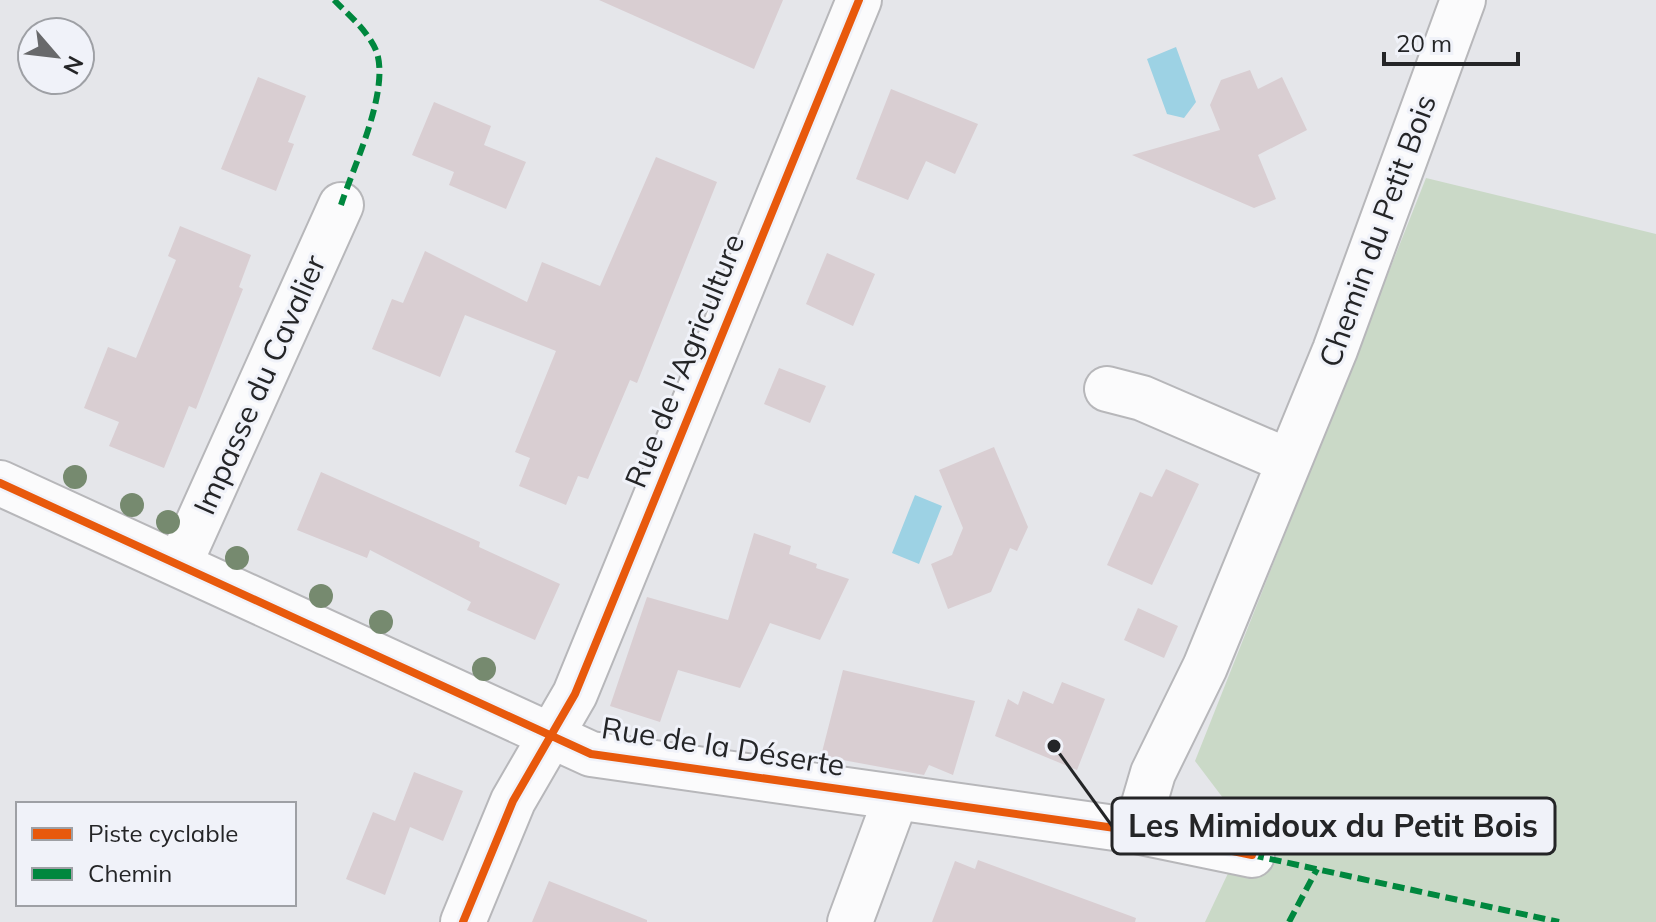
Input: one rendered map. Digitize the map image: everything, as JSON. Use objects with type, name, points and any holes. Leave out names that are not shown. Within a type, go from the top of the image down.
[{"type":"street","name":"Rue de l'Agriculture","points":[[463,922],[513,801],[575,694],[859,0]]},
{"type":"street","name":"Chemin du Petit Bois","points":[[1136,831],[1153,773],[1205,667],[1335,350],[1463,0]]},
{"type":"street","name":"Impasse du Cavalier","points":[[179,565],[341,205]]},
{"type":"street","points":[[1107,389],[1142,398],[1288,461]]},
{"type":"street","name":"Rue de la Déserte","points":[[0,483],[591,754],[1136,831],[1252,855]]},
{"type":"street","points":[[850,922],[896,798]]},
{"type":"green space","points":[[1426,178],[1656,234],[1656,922],[1205,922],[1248,831],[1195,761]]},
{"type":"water","points":[[1176,47],[1196,102],[1184,118],[1167,114],[1147,59]]},
{"type":"water","points":[[915,495],[942,506],[919,564],[892,553]]},
{"type":"building","points":[[599,0],[783,0],[754,69]]},
{"type":"building","points":[[1250,70],[1258,89],[1282,77],[1307,130],[1258,155],[1276,199],[1254,208],[1132,155],[1220,130],[1210,105],[1221,80]]},
{"type":"building","points":[[258,77],[306,96],[288,142],[294,144],[276,191],[221,169]]},
{"type":"building","points":[[891,89],[978,124],[955,174],[926,161],[908,200],[856,179]]},
{"type":"building","points":[[434,102],[491,126],[484,145],[526,162],[506,209],[449,185],[454,172],[412,155]]},
{"type":"building","points":[[656,157],[717,182],[637,383],[630,380],[588,479],[578,476],[566,505],[519,486],[530,458],[515,452],[556,351],[465,315],[440,377],[372,349],[392,299],[403,303],[425,251],[527,302],[542,262],[600,286]]},
{"type":"building","points":[[180,226],[251,255],[239,287],[243,289],[196,409],[189,406],[164,468],[109,446],[119,422],[84,408],[108,347],[136,358],[176,260],[168,256]]},
{"type":"building","points":[[827,253],[875,274],[853,326],[806,304]]},
{"type":"building","points":[[779,368],[826,386],[810,423],[764,404]]},
{"type":"building","points":[[994,447],[1028,527],[1017,551],[1010,548],[991,592],[948,609],[931,564],[952,555],[963,528],[939,470]]},
{"type":"building","points":[[1166,469],[1199,484],[1152,585],[1107,565],[1140,492],[1152,497]]},
{"type":"building","points":[[321,472],[480,542],[479,547],[560,584],[535,640],[467,610],[471,602],[370,550],[367,558],[297,530]]},
{"type":"building","points":[[754,533],[791,546],[789,554],[817,564],[816,568],[849,579],[820,640],[770,623],[740,688],[678,670],[660,722],[610,706],[647,597],[728,620]]},
{"type":"building","points":[[1138,608],[1178,626],[1164,658],[1124,640]]},
{"type":"building","points":[[843,670],[975,701],[953,775],[929,765],[924,775],[821,756]]},
{"type":"building","points":[[1062,682],[1105,699],[1077,770],[995,736],[1008,699],[1018,705],[1023,691],[1053,704]]},
{"type":"building","points":[[414,772],[463,791],[443,841],[410,827],[385,895],[346,879],[373,812],[395,821]]},
{"type":"building","points":[[978,860],[1136,918],[1135,922],[932,922],[955,861],[975,869]]},
{"type":"building","points":[[549,881],[647,920],[647,922],[532,922]]},
{"type":"marked path","points":[[334,0],[369,38],[377,53],[379,69],[374,108],[341,205]]},
{"type":"marked path","points":[[1252,855],[1559,922]]},
{"type":"marked path","points":[[1289,922],[1317,869]]},
{"type":"cycle path","points":[[463,922],[513,801],[575,694],[859,0]]},
{"type":"cycle path","points":[[0,483],[591,754],[1136,831],[1252,855]]},
{"type":"place","name":"Les Mimidoux du Petit Bois","points":[[1054,746]]}]
